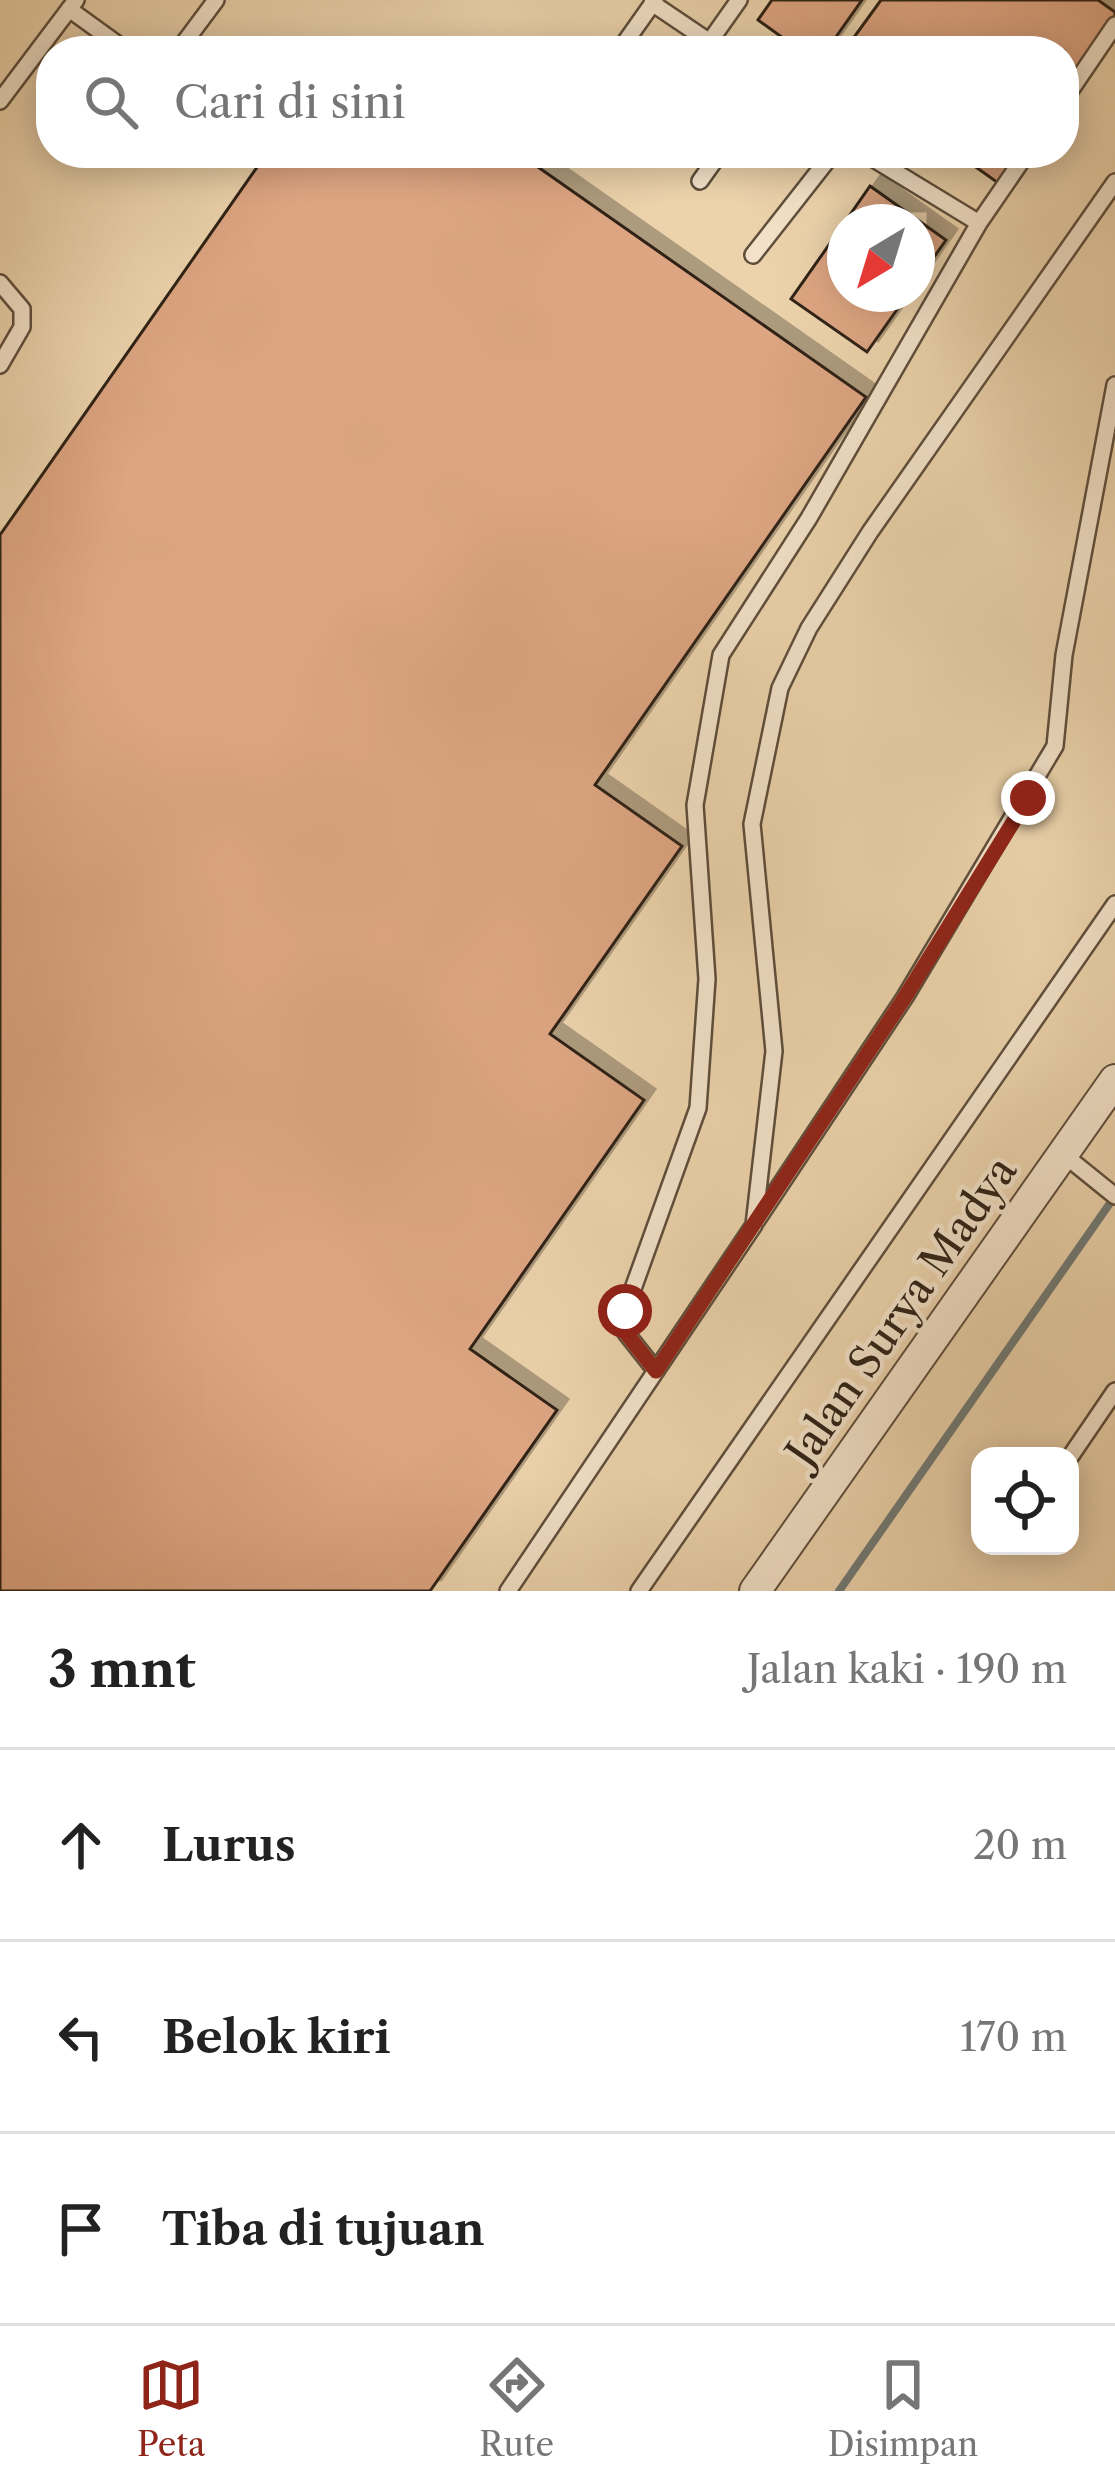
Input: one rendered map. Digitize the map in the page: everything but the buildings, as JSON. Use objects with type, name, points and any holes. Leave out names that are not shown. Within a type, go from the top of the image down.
[{"type":"street","name":"Jalan Surya Madya","points":[[755,1591],[1115,1080]]},
{"type":"lane","points":[[189,36],[216,0]]},
{"type":"lane","points":[[719,36],[739,0]]},
{"type":"lane","points":[[630,36],[654,2],[697,36]]},
{"type":"lane","points":[[49,36],[73,5],[109,36]]},
{"type":"lane","points":[[1079,78],[1115,25]]},
{"type":"lane","points":[[0,101],[36,54]]},
{"type":"lane","points":[[700,181],[709,168]]},
{"type":"lane","points":[[753,255],[821,168]]},
{"type":"lane","points":[[889,168],[979,223]]},
{"type":"lane","points":[[656,1371],[626,1333],[625,1311],[698,1108],[707,979],[695,806],[722,655],[809,518],[979,223],[1018,168]]},
{"type":"lane","points":[[754,1225],[774,1051],[752,824],[780,688],[809,628],[870,532],[1115,182]]},
{"type":"lane","points":[[0,283],[22,309],[22,326],[0,365]]},
{"type":"lane","points":[[508,1591],[905,997],[1055,746],[1064,655],[1115,385]]},
{"type":"lane","points":[[638,1591],[1115,904]]},
{"type":"lane","points":[[1063,1154],[1115,1196]]},
{"type":"lane","points":[[1077,1447],[1115,1391]]},
{"type":"waterway","points":[[839,1591],[1115,1196]]},
{"type":"route","points":[[625,1311],[626,1333],[656,1371],[905,997],[1028,798]]}]
